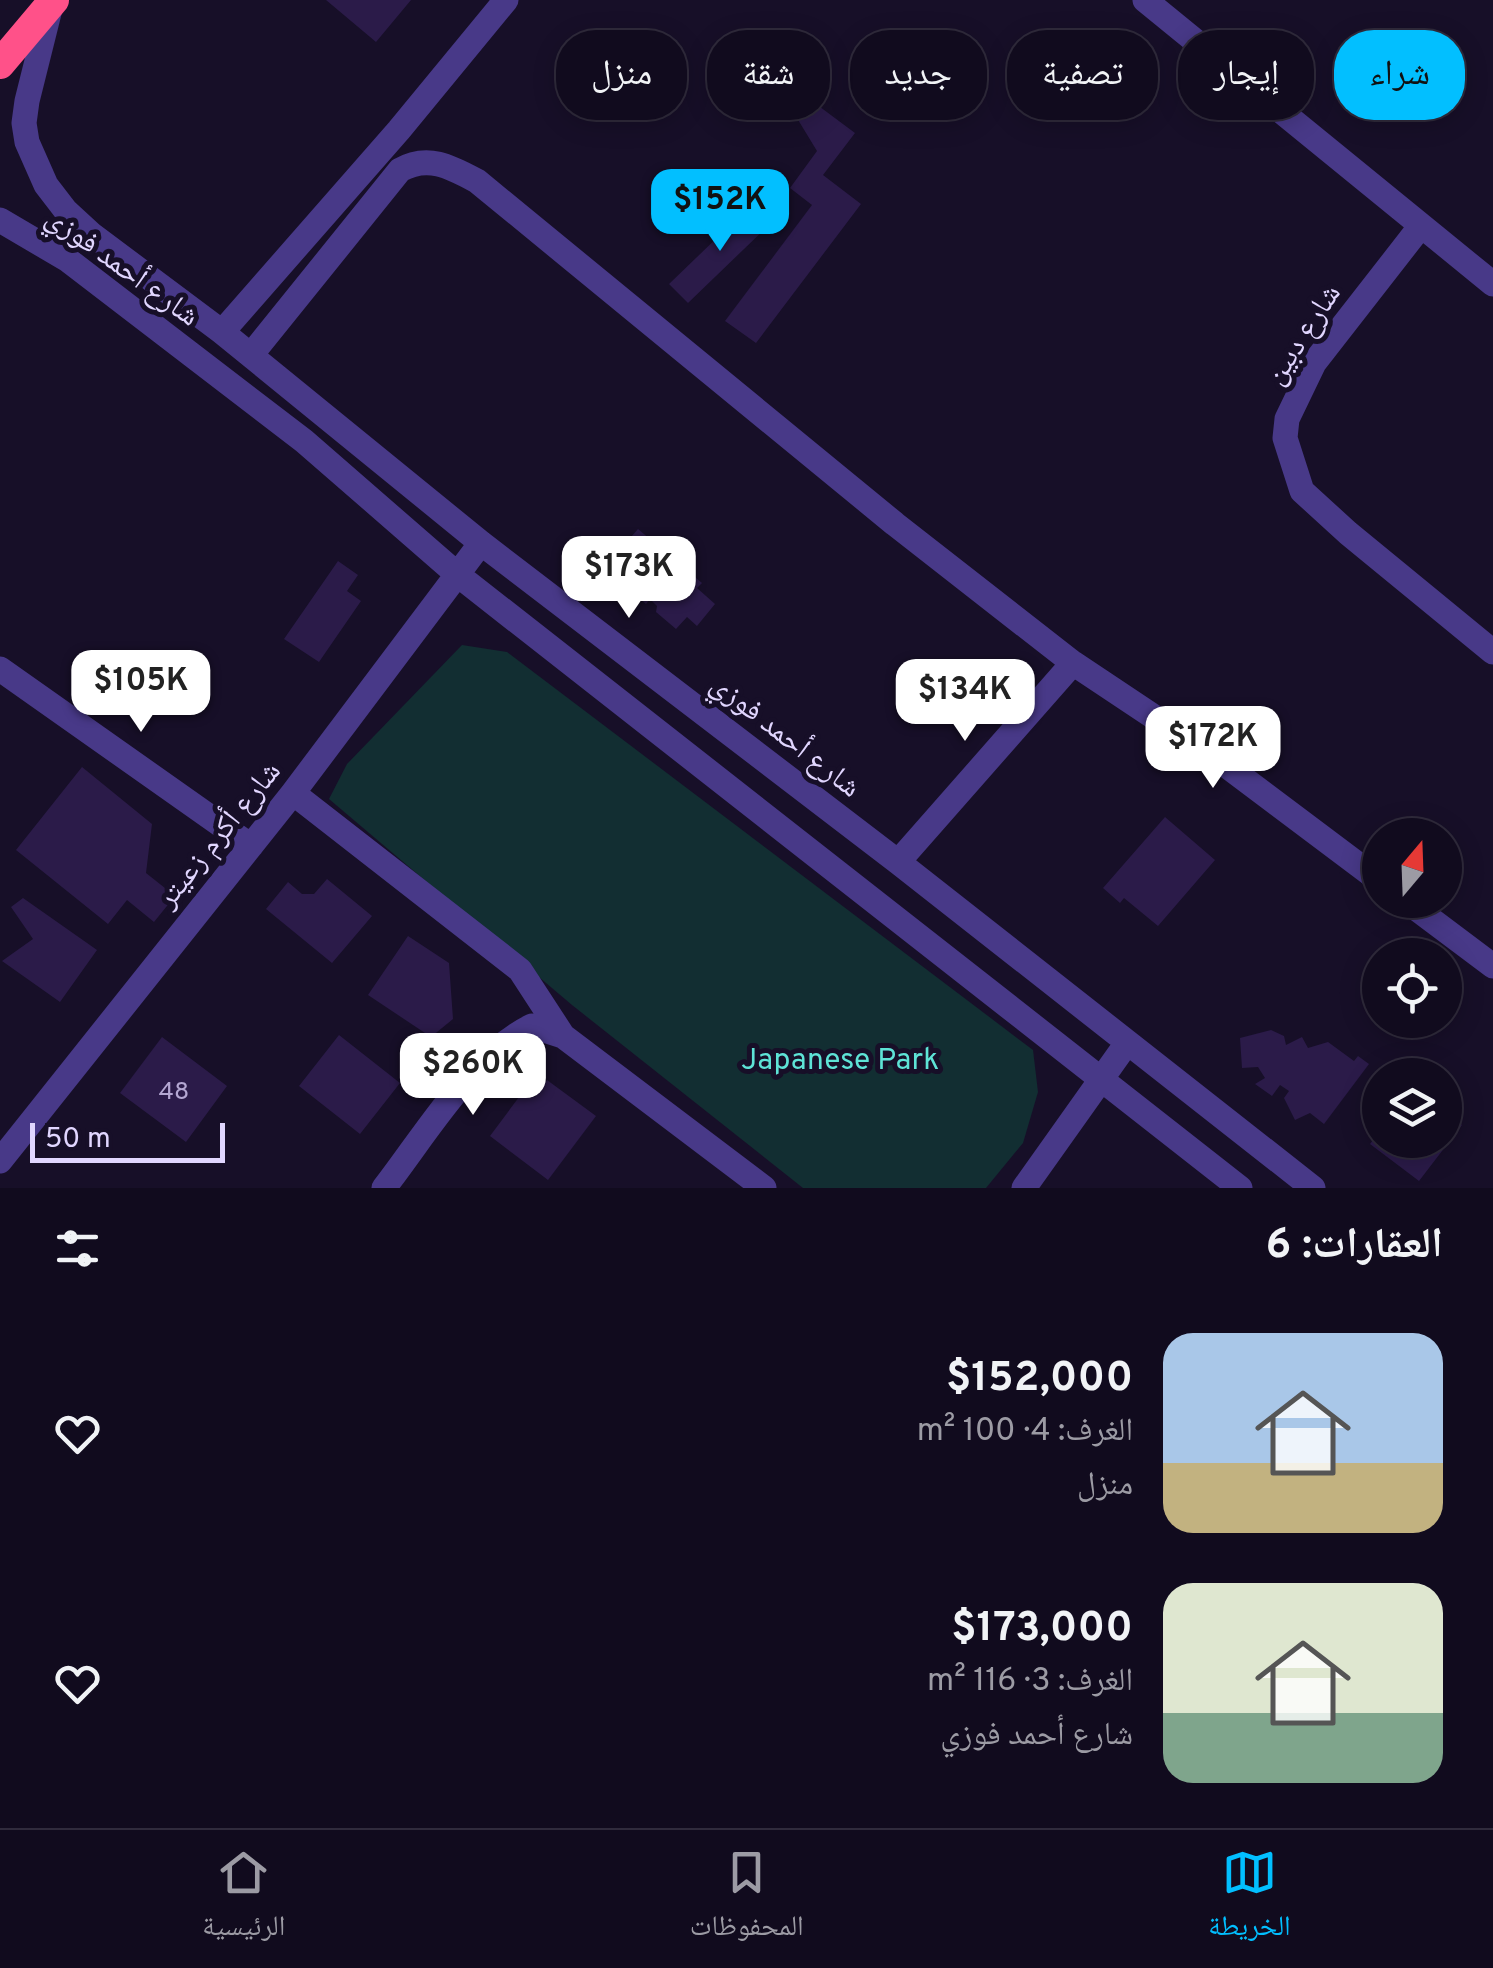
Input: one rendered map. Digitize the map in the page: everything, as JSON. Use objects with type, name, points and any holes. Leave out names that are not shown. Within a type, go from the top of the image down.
[{"type":"highway","points":[[0,64],[53,1]]},
{"type":"street","points":[[222,332],[399,130],[506,0]]},
{"type":"street","points":[[1145,0],[1493,284]]},
{"type":"street","name":"شارع أحمد فوزي","points":[[53,1],[27,101],[27,142],[46,185],[90,234],[222,332],[481,543],[898,862],[1313,1188]]},
{"type":"street","points":[[251,355],[400,170],[418,162],[435,162],[454,169],[477,182],[895,524],[1073,664],[1223,764],[1362,868]]},
{"type":"street","name":"شارع أحمد فوزي","points":[[0,220],[68,260],[304,441],[458,576],[1240,1188]]},
{"type":"street","name":"شارع دبين","points":[[1420,227],[1314,363],[1287,419],[1285,438],[1302,491],[1493,652]]},
{"type":"street","points":[[68,260],[90,234]]},
{"type":"street","name":"شارع أكرم زعيتر","points":[[2,1156],[294,793],[481,543]]},
{"type":"street","points":[[898,862],[1073,664]]},
{"type":"street","points":[[0,668],[251,846]]},
{"type":"street","points":[[294,793],[520,970],[563,1036]]},
{"type":"street","points":[[1429,918],[1493,966]]},
{"type":"street","points":[[384,1188],[485,1058],[508,1038],[532,1026],[563,1036],[764,1188]]},
{"type":"street","points":[[1024,1188],[1127,1043]]},
{"type":"green space","name":"Japanese Park","points":[[462,645],[507,652],[1033,1050],[1038,1092],[1023,1143],[986,1188],[803,1188],[572,1005],[329,799],[347,764]]},
{"type":"building","points":[[326,0],[411,0],[376,42]]},
{"type":"building","points":[[830,114],[855,133],[823,175],[861,204],[756,343],[725,321],[812,205],[790,188],[817,151],[798,120],[830,120]]},
{"type":"building","points":[[752,204],[771,223],[688,303],[669,284]]},
{"type":"building","points":[[638,529],[702,583],[697,588],[715,604],[697,626],[687,617],[676,629],[656,612],[657,606],[650,599],[646,604],[604,568]]},
{"type":"building","points":[[338,561],[358,575],[347,591],[361,601],[319,662],[284,639]]},
{"type":"building","points":[[82,767],[152,824],[146,873],[175,896],[154,922],[127,900],[108,924],[16,850]]},
{"type":"building","points":[[1165,817],[1215,860],[1158,926],[1124,898],[1120,903],[1103,888]]},
{"type":"building","points":[[327,879],[372,916],[332,963],[266,909],[288,882],[302,894],[314,894]]},
{"type":"building","points":[[23,898],[97,950],[60,1002],[2,961],[33,939],[11,907]]},
{"type":"building","points":[[408,936],[449,963],[453,1019],[431,1037],[368,995]]},
{"type":"building","points":[[1271,1030],[1284,1036],[1286,1045],[1302,1037],[1308,1048],[1328,1042],[1354,1061],[1358,1056],[1362,1059],[1362,1073],[1324,1124],[1310,1113],[1295,1120],[1284,1098],[1289,1091],[1280,1085],[1272,1096],[1255,1084],[1265,1078],[1258,1067],[1242,1068],[1240,1038]]},
{"type":"building","points":[[339,1035],[400,1083],[360,1134],[299,1086]]},
{"type":"building","points":[[162,1037],[227,1086],[186,1142],[120,1093]]},
{"type":"building","points":[[547,1080],[596,1116],[548,1180],[490,1136],[525,1089],[535,1097]]},
{"type":"building","points":[[1389,1158],[1437,1158],[1419,1181]]}]
